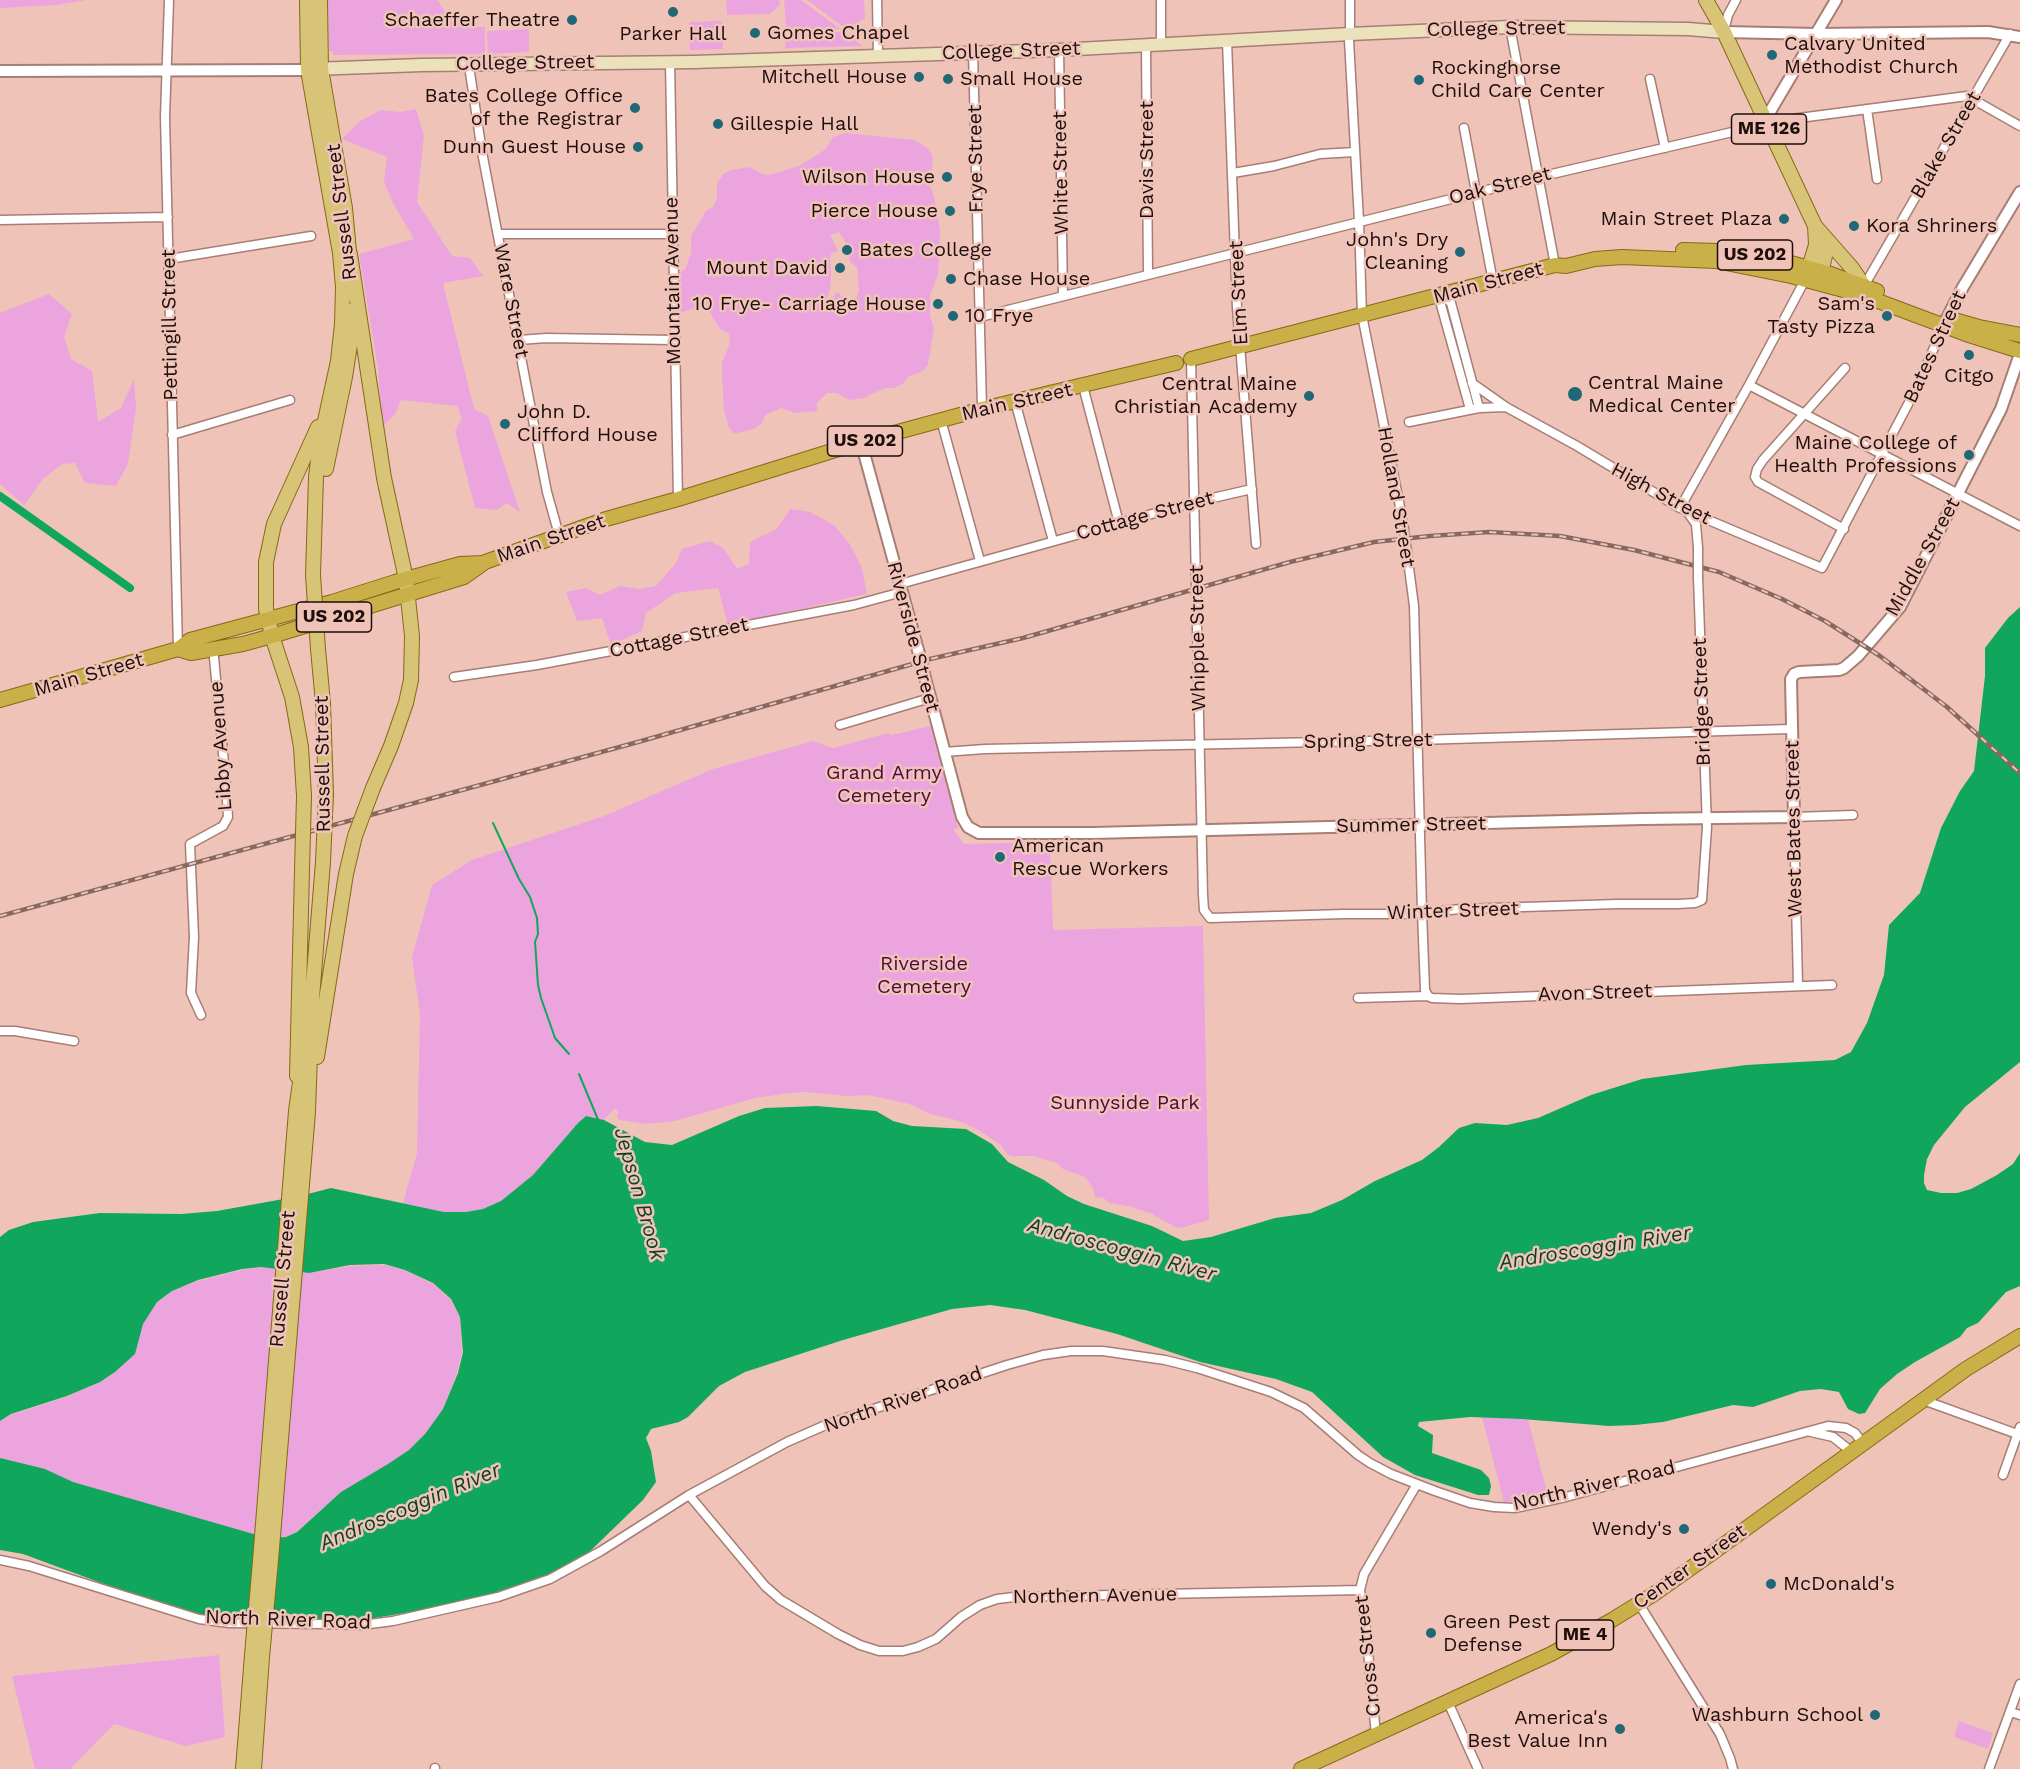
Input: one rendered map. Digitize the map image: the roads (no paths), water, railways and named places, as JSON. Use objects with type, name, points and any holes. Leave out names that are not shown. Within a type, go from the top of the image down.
[{"type":"highway","name":"Main Street","points":[[1191,359],[1493,282],[1555,265],[1564,258],[1596,251],[1663,249],[1718,250],[1776,258],[1862,295],[1945,321],[2020,335]]},
{"type":"highway","name":"Main Street","points":[[1814,275],[1864,286],[2020,353]]},
{"type":"highway","name":"Main Street","points":[[0,700],[178,649],[190,640],[268,620],[460,564],[485,562],[606,519],[678,500],[861,442],[982,409],[1176,363]]},
{"type":"highway","name":"Main Street","points":[[178,649],[191,653],[213,650],[272,636],[464,577],[485,562]]},
{"type":"highway","name":"Center Street","points":[[1301,1769],[1551,1654],[1639,1604],[1923,1400],[2020,1336]]},
{"type":"main road","name":"Russell Street","points":[[257,1656],[323,862],[326,795],[324,711],[313,575],[316,477],[338,361],[342,324],[342,268],[307,0]]},
{"type":"main road","name":"Russell Street","points":[[314,530],[352,332],[350,254],[345,208],[315,69],[320,0]]},
{"type":"main road","name":"ME 126","points":[[1706,0],[1724,32],[1815,226]]},
{"type":"main road","name":"College Street","points":[[315,69],[421,65],[670,62],[1059,50],[1510,27],[1688,29],[1724,32]]},
{"type":"main road","points":[[1815,226],[1864,286]]},
{"type":"main road","points":[[1814,275],[1825,249],[1815,226]]},
{"type":"main road","points":[[302,1112],[355,836],[400,723],[411,680],[412,636],[406,579],[384,478],[350,254]]},
{"type":"main road","name":"Main Street","points":[[1176,363],[1191,359]]},
{"type":"main road","points":[[302,1112],[304,796],[301,747],[294,707],[268,620],[266,562],[274,524],[316,433],[332,386]]},
{"type":"main road","points":[[243,1769],[257,1656]]},
{"type":"main road","points":[[254,1769],[257,1656]]},
{"type":"street","name":"Pettingill Street","points":[[169,0],[165,70],[178,649]]},
{"type":"street","points":[[877,0],[878,56]]},
{"type":"street","points":[[1161,0],[1161,45]]},
{"type":"street","name":"Holland Street","points":[[1350,0],[1348,40],[1362,315],[1400,511],[1413,594],[1422,912],[1425,990],[1428,996]]},
{"type":"street","points":[[1724,32],[1728,15],[1736,0]]},
{"type":"street","points":[[1766,124],[1771,111],[1836,0]]},
{"type":"street","points":[[1510,27],[1555,265]]},
{"type":"street","name":"College Street","points":[[1724,32],[1817,34],[1988,32],[2015,36]]},
{"type":"street","name":"Blake Street","points":[[1864,286],[1972,100],[2015,36]]},
{"type":"street","name":"Elm Street","points":[[1227,41],[1238,308],[1256,544]]},
{"type":"street","name":"Davis Street","points":[[1146,45],[1148,274]]},
{"type":"street","name":"White Street","points":[[1059,50],[1063,296]]},
{"type":"street","name":"Frye Street","points":[[974,52],[982,409]]},
{"type":"street","name":"Mountain Avenue","points":[[670,62],[678,500]]},
{"type":"street","name":"Ware Street","points":[[469,66],[478,129],[547,492],[559,536]]},
{"type":"street","name":"College Street","points":[[0,71],[315,69]]},
{"type":"street","points":[[1650,79],[1665,148]]},
{"type":"street","name":"Oak Street","points":[[980,317],[1476,192],[1766,124],[1967,96],[2020,126]]},
{"type":"street","points":[[1867,110],[1877,179]]},
{"type":"street","points":[[1464,128],[1493,282]]},
{"type":"street","points":[[1233,173],[1274,166],[1320,154],[1355,152]]},
{"type":"street","name":"Bates Street","points":[[1822,568],[1916,389],[1945,321],[2020,192]]},
{"type":"street","points":[[0,220],[168,218]]},
{"type":"street","points":[[498,234],[673,234]]},
{"type":"street","points":[[169,259],[311,236]]},
{"type":"street","points":[[1680,508],[1814,275]]},
{"type":"street","points":[[1443,295],[1451,303],[1472,383],[1474,408]]},
{"type":"street","points":[[1443,295],[1441,305],[1474,408]]},
{"type":"street","points":[[519,340],[546,338],[674,340]]},
{"type":"street","name":"Middle Street","points":[[1794,675],[1802,671],[1839,670],[1858,656],[1904,600],[2001,409],[2020,353]]},
{"type":"street","name":"Whipple Street","points":[[1191,359],[1203,895],[1204,910],[1207,916]]},
{"type":"street","points":[[1844,528],[1758,482],[1755,472],[1763,460],[1845,368]]},
{"type":"street","name":"High Street","points":[[1472,383],[1506,407],[1577,446],[1680,508],[1822,568]]},
{"type":"street","points":[[1083,386],[1119,523]]},
{"type":"street","points":[[1749,386],[2020,526]]},
{"type":"street","points":[[172,435],[290,400]]},
{"type":"street","points":[[1015,401],[1053,541]]},
{"type":"street","points":[[1409,422],[1474,408],[1506,407]]},
{"type":"street","points":[[941,420],[980,561]]},
{"type":"street","name":"Riverside Street","points":[[861,442],[962,817],[970,829]]},
{"type":"street","name":"Cottage Street","points":[[454,677],[537,665],[854,605],[980,561],[1195,502],[1252,489]]},
{"type":"street","name":"Bridge Street","points":[[1680,508],[1694,519],[1698,548],[1707,818],[1704,895],[1699,902]]},
{"type":"street","name":"Libby Avenue","points":[[201,1015],[191,993],[194,937],[190,844],[223,826],[228,817],[212,635]]},
{"type":"street","name":"West Bates Street","points":[[1794,675],[1790,686],[1798,985]]},
{"type":"street","points":[[840,725],[930,698]]},
{"type":"street","name":"Spring Street","points":[[944,752],[985,749],[1791,729]]},
{"type":"street","name":"Summer Street","points":[[970,829],[989,834],[1853,815]]},
{"type":"street","name":"Winter Street","points":[[1207,916],[1215,920],[1344,914],[1405,915],[1461,909],[1699,902]]},
{"type":"street","name":"Avon Street","points":[[1358,998],[1428,996],[1460,999],[1832,985]]},
{"type":"street","points":[[0,1030],[74,1041]]},
{"type":"street","name":"North River Road","points":[[0,1560],[40,1569],[199,1619],[248,1623],[352,1625],[379,1623],[498,1596],[550,1579],[601,1551],[689,1495],[787,1442],[849,1416],[1043,1355],[1071,1351],[1097,1350],[1180,1364],[1271,1392],[1313,1415],[1364,1459],[1391,1474],[1470,1503],[1494,1507],[1515,1508],[1566,1497],[1827,1426],[1840,1426],[1855,1433],[1858,1448]]},
{"type":"street","points":[[1923,1400],[2019,1432],[2003,1475]]},
{"type":"street","points":[[1811,1432],[1833,1437],[1858,1448]]},
{"type":"street","name":"Cross Street","points":[[1376,1734],[1360,1590],[1364,1574],[1417,1484]]},
{"type":"street","name":"Northern Avenue","points":[[689,1495],[765,1586],[781,1600],[830,1630],[860,1645],[879,1651],[918,1647],[936,1639],[961,1617],[980,1605],[1014,1596],[1360,1590]]},
{"type":"street","points":[[1639,1604],[1720,1734],[1733,1769]]},
{"type":"street","points":[[1989,1769],[2020,1684]]},
{"type":"street","points":[[1448,1702],[1478,1769]]},
{"type":"street","points":[[2010,1712],[2020,1715]]},
{"type":"water","name":"Androscoggin River","points":[[2020,607],[2020,1062],[1965,1107],[1934,1145],[1927,1159],[1924,1183],[1927,1190],[1941,1193],[1957,1193],[1971,1189],[2013,1164],[2020,1153],[2020,1286],[2006,1292],[1978,1323],[1967,1328],[1960,1337],[1897,1374],[1880,1389],[1865,1413],[1859,1414],[1848,1409],[1839,1392],[1821,1389],[1800,1391],[1753,1407],[1733,1405],[1663,1422],[1635,1425],[1609,1426],[1470,1417],[1419,1422],[1418,1426],[1433,1435],[1432,1453],[1481,1470],[1489,1478],[1491,1486],[1489,1495],[1478,1495],[1415,1475],[1383,1457],[1312,1392],[1276,1379],[1200,1362],[1117,1334],[1025,1310],[990,1305],[952,1309],[843,1340],[745,1372],[719,1386],[688,1417],[679,1422],[651,1429],[646,1438],[651,1451],[656,1482],[643,1500],[583,1558],[566,1571],[476,1601],[357,1621],[323,1621],[309,1616],[287,1614],[235,1618],[205,1617],[169,1608],[23,1554],[0,1550],[0,1458],[45,1469],[73,1482],[257,1535],[270,1538],[286,1537],[297,1532],[341,1492],[409,1450],[425,1434],[443,1409],[458,1373],[463,1352],[460,1317],[451,1299],[433,1283],[405,1270],[384,1264],[350,1265],[309,1273],[261,1267],[242,1269],[198,1280],[172,1291],[157,1302],[143,1324],[135,1354],[100,1382],[67,1396],[11,1414],[0,1421],[0,1237],[9,1230],[33,1222],[100,1213],[181,1214],[217,1211],[331,1188],[444,1212],[466,1212],[483,1209],[501,1201],[533,1175],[586,1116],[604,1120],[645,1142],[672,1145],[739,1116],[765,1108],[817,1106],[876,1111],[893,1121],[912,1126],[966,1129],[992,1144],[1008,1162],[1044,1180],[1067,1196],[1084,1204],[1152,1226],[1183,1241],[1211,1237],[1275,1218],[1311,1213],[1422,1160],[1459,1128],[1475,1123],[1507,1125],[1538,1118],[1591,1095],[1642,1079],[1746,1065],[1835,1060],[1851,1052],[1867,1023],[1884,975],[1889,925],[1920,893],[1941,828],[1960,791],[1974,771],[1985,676],[1985,648],[2008,618]]},
{"type":"waterway","name":"Jepson Brook","points":[[0,496],[130,588]]},
{"type":"waterway","name":"Jepson Brook","points":[[493,823],[530,897],[537,918],[538,934],[535,942],[541,998],[555,1038],[569,1054]]},
{"type":"waterway","name":"Jepson Brook","points":[[579,1074],[599,1122]]},
{"type":"railway","points":[[0,916],[638,742],[930,659],[1023,638],[1290,562],[1374,542],[1430,536],[1489,532],[1560,536],[1634,550],[1719,572],[1782,599],[1825,621],[1880,656],[1947,707],[2020,773]]},
{"type":"place","name":"Parker Hall","points":[[673,12]]},
{"type":"place","name":"Schaeffer Theatre","points":[[572,20]]},
{"type":"place","name":"Gomes Chapel","points":[[755,33]]},
{"type":"place","name":"Calvary United Methodist Church","points":[[1772,55]]},
{"type":"place","name":"Mitchell House","points":[[919,77]]},
{"type":"place","name":"Small House","points":[[948,79]]},
{"type":"place","name":"Rockinghorse Child Care Center","points":[[1419,80]]},
{"type":"place","name":"Bates College Office of the Registrar","points":[[635,108]]},
{"type":"place","name":"Gillespie Hall","points":[[718,124]]},
{"type":"place","name":"Dunn Guest House","points":[[638,147]]},
{"type":"place","name":"Wilson House","points":[[947,177]]},
{"type":"place","name":"Pierce House","points":[[950,211]]},
{"type":"place","name":"Main Street Plaza","points":[[1784,219]]},
{"type":"place","name":"Kora Shriners","points":[[1854,226]]},
{"type":"place","name":"Bates College","points":[[847,250]]},
{"type":"place","name":"John's Dry Cleaning","points":[[1460,252]]},
{"type":"place","name":"Mount David","points":[[840,268]]},
{"type":"place","name":"Chase House","points":[[951,279]]},
{"type":"place","name":"10 Frye- Carriage House","points":[[938,304]]},
{"type":"place","name":"10 Frye","points":[[953,316]]},
{"type":"place","name":"Sam's Tasty Pizza","points":[[1887,316]]},
{"type":"place","name":"Citgo","points":[[1969,355]]},
{"type":"place","name":"Central Maine Medical Center","points":[[1575,394]]},
{"type":"place","name":"Central Maine Christian Academy","points":[[1309,396]]},
{"type":"place","name":"John D. Clifford House","points":[[505,424]]},
{"type":"place","name":"Maine College of Health Professions","points":[[1969,455]]},
{"type":"place","name":"American Rescue Workers","points":[[1000,857]]},
{"type":"place","name":"Wendy's","points":[[1684,1529]]},
{"type":"place","name":"McDonald's","points":[[1771,1584]]},
{"type":"place","name":"Green Pest Defense","points":[[1431,1633]]},
{"type":"place","name":"Washburn School","points":[[1875,1715]]},
{"type":"place","name":"America's Best Value Inn","points":[[1620,1729]]},
{"type":"park label","name":"Grand Army Cemetery","points":[[884,784]]},
{"type":"park label","name":"Riverside Cemetery","points":[[924,976]]},
{"type":"park label","name":"Sunnyside Park","points":[[1125,1103]]}]
